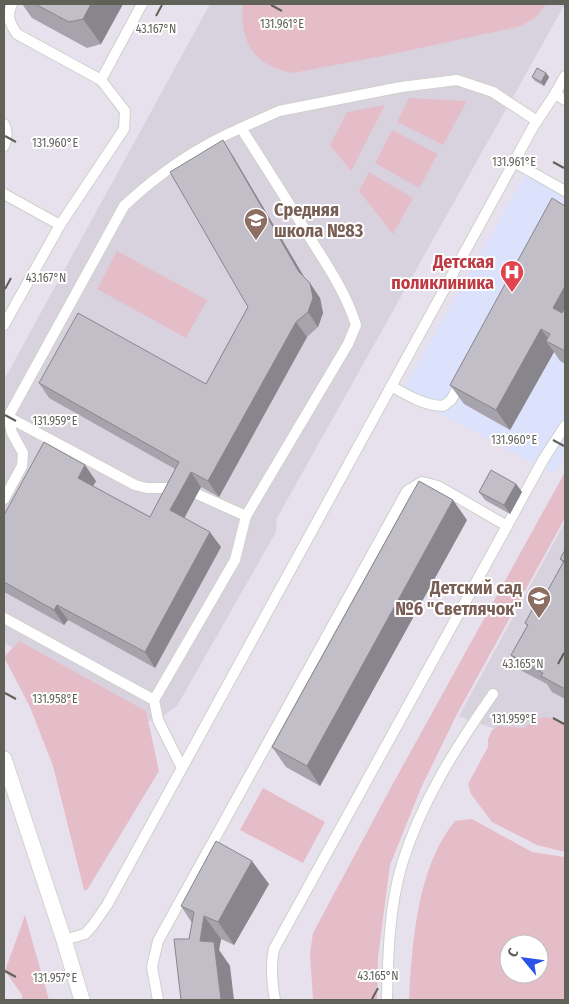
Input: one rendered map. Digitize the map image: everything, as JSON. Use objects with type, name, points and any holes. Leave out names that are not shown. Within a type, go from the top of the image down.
[{"type":"main road","points":[[4,760],[82,1000]]},
{"type":"lane","points":[[4,325],[60,225],[124,128],[125,111],[101,80],[17,34],[9,22],[9,9],[12,4]]},
{"type":"lane","points":[[101,80],[142,4]]},
{"type":"lane","points":[[64,940],[85,934],[107,905],[514,162],[565,76]]},
{"type":"lane","points":[[4,499],[22,466],[22,453],[12,433],[8,417],[124,206],[149,182],[216,139],[279,110],[401,87],[457,80],[493,92],[538,121]]},
{"type":"lane","points":[[555,94],[565,100]]},
{"type":"lane","points":[[4,124],[7,138],[4,146]]},
{"type":"lane","points":[[182,768],[158,720],[154,700],[235,560],[246,516],[348,344],[356,324],[352,310],[338,284],[295,212],[241,128]]},
{"type":"lane","points":[[514,162],[564,193]]},
{"type":"lane","points":[[4,194],[60,225]]},
{"type":"lane","points":[[391,386],[410,396],[436,406],[443,406],[451,400],[465,374]]},
{"type":"lane","points":[[8,417],[135,485],[169,489],[184,488]]},
{"type":"lane","points":[[275,1000],[272,971],[274,949],[543,460],[565,426]]},
{"type":"lane","points":[[158,1000],[152,967],[158,941],[407,491],[422,482],[438,486],[507,526]]},
{"type":"lane","points":[[197,494],[246,516]]},
{"type":"lane","points":[[4,618],[154,700]]},
{"type":"lane","points":[[387,1000],[388,961],[393,911],[401,866],[430,794],[454,752],[493,694]]},
{"type":"shaded area","name":"Средняя школа №83","points":[[210,4],[565,4],[277,518],[276,532],[177,706],[158,720],[149,721],[4,643],[4,380]]},
{"type":"shaded area","points":[[243,4],[547,4],[536,17],[521,26],[393,54],[293,73],[269,65],[252,50],[244,30]]},
{"type":"shaded area","points":[[409,98],[467,101],[443,145],[397,122]]},
{"type":"shaded area","points":[[385,105],[351,171],[330,145],[347,112]]},
{"type":"shaded area","points":[[392,130],[438,154],[419,188],[375,163]]},
{"type":"shaded area","points":[[369,172],[413,198],[393,234],[359,191]]},
{"type":"shaded area","name":"Детская поликлиника","points":[[527,172],[565,193],[565,456],[554,474],[401,393]]},
{"type":"shaded area","points":[[117,251],[207,300],[186,338],[97,289]]},
{"type":"shaded area","points":[[565,472],[565,518],[458,712],[421,788],[390,865],[378,957],[377,1000],[313,1000],[310,953],[313,933],[390,789]]},
{"type":"shaded area","name":"Детский сад №6 \"Светлячок\"","points":[[565,522],[565,752],[459,716]]},
{"type":"shaded area","points":[[19,641],[146,711],[159,771],[87,890],[84,890],[53,766],[30,707],[4,657]]},
{"type":"shaded area","points":[[547,717],[565,723],[565,852],[537,845],[492,822],[471,794],[468,784],[488,747],[488,739],[492,730],[498,726],[524,728],[539,718]]},
{"type":"shaded area","points":[[263,788],[325,822],[303,863],[240,830]]},
{"type":"shaded area","points":[[472,819],[532,852],[565,857],[565,1000],[409,1000],[412,954],[419,906],[432,860],[442,840],[455,821]]},
{"type":"shaded area","points":[[25,915],[49,1000],[22,1000],[22,995],[5,971]]},
{"type":"building","points":[[35,4],[91,4],[83,19],[69,22]]},
{"type":"building","points":[[537,68],[546,73],[541,82],[532,77]]},
{"type":"building","points":[[223,140],[299,272],[310,283],[313,298],[308,312],[296,322],[208,481],[191,472],[170,510],[210,532],[145,652],[57,605],[54,610],[4,582],[4,515],[44,442],[85,465],[78,478],[150,517],[179,462],[39,383],[78,313],[206,384],[248,307],[170,172]]},
{"type":"building","points":[[552,198],[565,206],[565,286],[553,308],[562,313],[565,308],[565,351],[546,341],[550,334],[541,329],[496,410],[450,385]]},
{"type":"building","points":[[491,470],[516,484],[504,505],[479,492]]},
{"type":"building","points":[[419,481],[453,500],[307,766],[272,747]]},
{"type":"building","points":[[565,550],[565,689],[541,676],[543,673],[511,655],[528,625],[525,623],[544,588],[548,590],[564,561],[560,559]]},
{"type":"building","points":[[216,841],[252,861],[218,922],[204,916],[200,941],[214,942],[221,1000],[181,1000],[174,939],[189,939],[194,912],[181,906]]},
{"type":"place","name":"Средняя школа №83","points":[[256,241]]},
{"type":"place","name":"Детская поликлиника","points":[[512,293]]},
{"type":"place","name":"Детский сад №6 \"Светлячок\"","points":[[539,619]]}]
